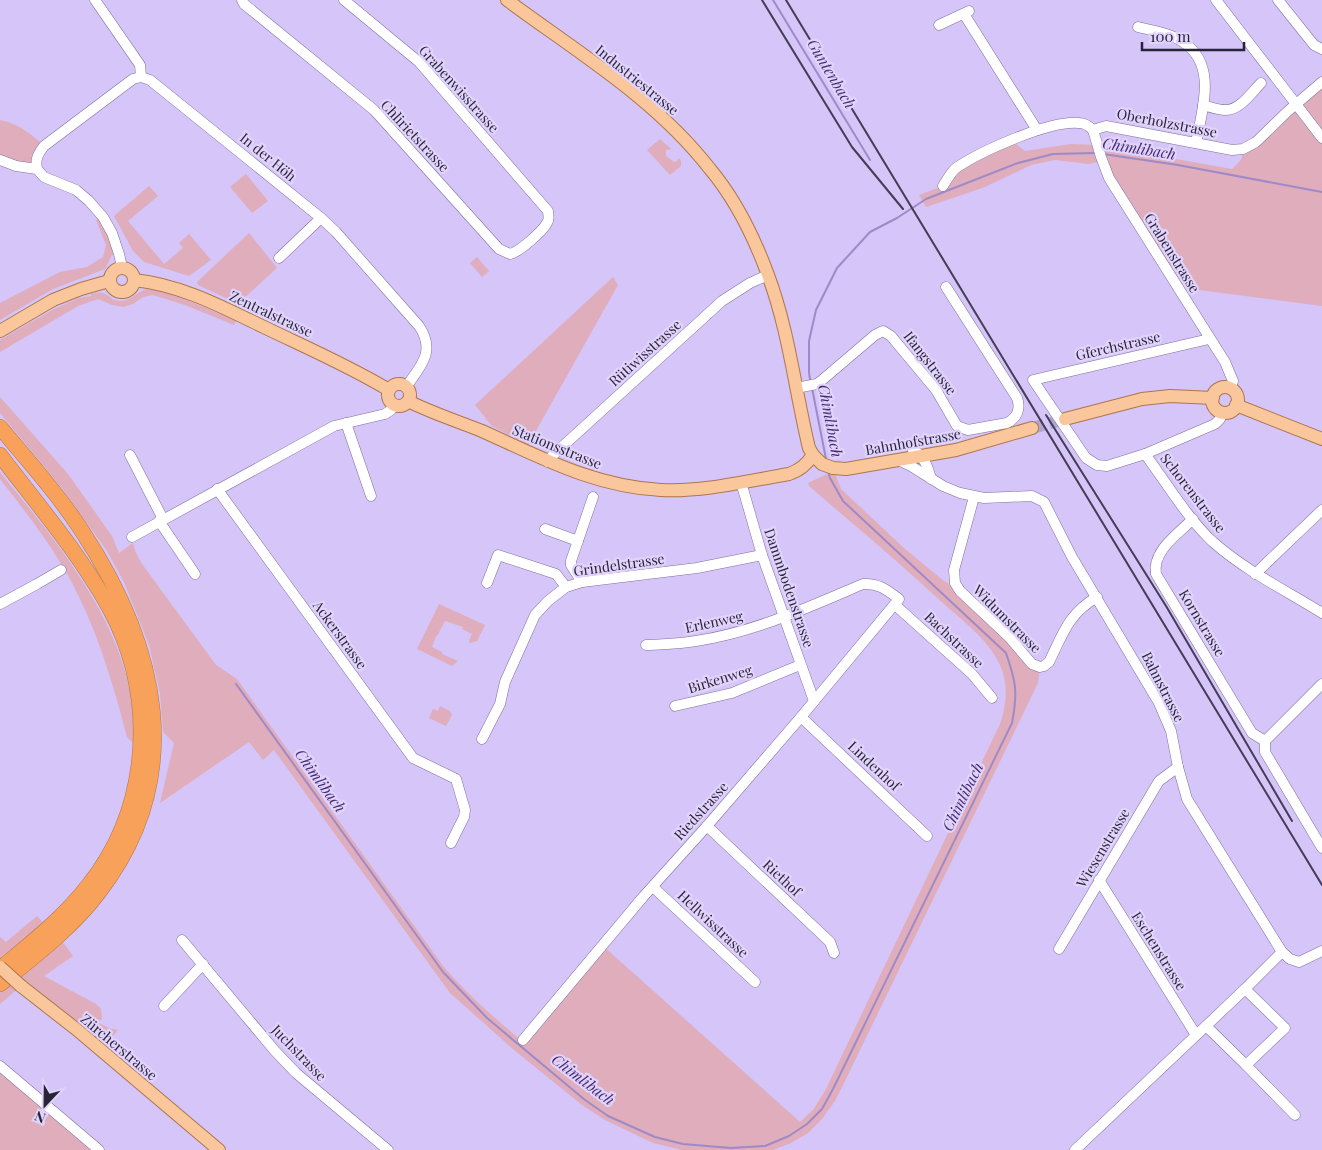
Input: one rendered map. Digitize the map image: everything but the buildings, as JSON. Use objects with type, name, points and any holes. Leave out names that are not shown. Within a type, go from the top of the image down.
[{"type":"highway","points":[[0,427],[70,514],[91,545],[118,593],[133,627],[143,657],[150,687],[154,732],[152,764],[146,795],[132,838],[117,866],[99,892],[74,921],[0,984]]},
{"type":"highway","points":[[0,456],[65,540],[110,609],[125,642],[133,668],[139,695],[142,731],[139,767],[131,804],[117,839],[104,863],[70,907],[0,968]]},
{"type":"main road","name":"Industriestrasse","points":[[507,0],[642,100],[690,145],[710,168],[734,203],[754,240],[768,275],[800,387],[808,444],[824,461]]},
{"type":"main road","points":[[122,267],[129,270],[134,280],[131,288],[122,292],[114,289],[109,281],[111,273],[122,267]]},
{"type":"main road","name":"Zentralstrasse","points":[[134,280],[164,284],[185,290],[289,339],[389,390]]},
{"type":"main road","points":[[0,331],[61,297],[109,281]]},
{"type":"main road","points":[[399,384],[406,387],[409,392],[408,401],[400,406],[394,405],[388,398],[389,390],[399,384]]},
{"type":"main road","points":[[1224,387],[1231,388],[1238,398],[1236,406],[1232,410],[1222,412],[1214,405],[1213,398],[1218,390],[1224,387]]},
{"type":"main road","points":[[1065,419],[1142,399],[1170,396],[1213,398]]},
{"type":"main road","name":"Stationsstrasse","points":[[408,401],[548,462],[598,480],[634,487],[661,490],[693,489],[789,474],[805,466],[824,461]]},
{"type":"main road","points":[[1236,406],[1322,439]]},
{"type":"main road","name":"Bahnhofstrasse","points":[[824,461],[846,469],[898,460],[919,451],[941,452],[979,444],[1032,428]]},
{"type":"main road","name":"Bahnhofstrasse","points":[[824,461],[851,460],[919,451],[977,439],[994,438]]},
{"type":"main road","name":"Zürcherstrasse","points":[[0,968],[76,1029],[219,1150]]},
{"type":"street","points":[[95,0],[140,65],[141,77],[133,79],[44,146],[35,162],[37,169],[44,177],[76,190],[89,201],[112,233],[122,267]]},
{"type":"street","name":"Chlirietstrasse","points":[[242,0],[244,4],[374,110],[502,252],[510,254],[518,250],[545,226],[549,219],[548,211],[545,207]]},
{"type":"street","name":"Grabenwisstrasse","points":[[344,0],[419,62],[545,207]]},
{"type":"street","points":[[1216,0],[1322,138]]},
{"type":"street","points":[[1278,0],[1314,45],[1322,50]]},
{"type":"street","points":[[940,25],[967,12],[1037,130]]},
{"type":"street","points":[[1138,27],[1167,34],[1182,41],[1199,59],[1205,72],[1205,86],[1196,142]]},
{"type":"street","name":"In der Höh","points":[[141,77],[150,80],[166,92],[321,218],[336,232],[419,326],[426,337],[427,350],[424,360],[406,387]]},
{"type":"street","name":"Oberholzstrasse","points":[[943,186],[954,169],[1011,140],[1058,124],[1074,123],[1088,125],[1093,130],[1106,126],[1232,150],[1243,149],[1256,142],[1322,82]]},
{"type":"street","points":[[1203,105],[1227,110],[1233,108],[1239,105],[1261,83]]},
{"type":"street","name":"Grabenstrasse","points":[[1093,130],[1100,157],[1109,178],[1230,372],[1233,381],[1231,388]]},
{"type":"street","points":[[0,160],[16,166],[37,169]]},
{"type":"street","points":[[279,258],[321,218]]},
{"type":"street","name":"Rütiwisstrasse","points":[[548,462],[722,301],[750,283],[768,275]]},
{"type":"street","name":"Ifangstrasse","points":[[800,387],[817,384],[875,335],[883,331],[891,336],[936,390],[957,426],[968,430],[1007,424],[1018,413],[1017,398],[946,287]]},
{"type":"street","name":"Gferchstrasse","points":[[1144,454],[1107,466],[1097,465],[1086,458],[1033,380],[1209,339]]},
{"type":"street","points":[[132,537],[334,426],[385,414],[394,405]]},
{"type":"street","points":[[1144,454],[1215,424],[1220,419],[1222,412]]},
{"type":"street","points":[[346,423],[371,496]]},
{"type":"street","points":[[919,451],[917,460],[924,469],[941,452]]},
{"type":"street","name":"Schorenstrasse","points":[[1144,454],[1211,540],[1255,574],[1322,613]]},
{"type":"street","points":[[130,455],[161,520],[195,574]]},
{"type":"street","name":"Bahnstrasse","points":[[898,460],[924,469],[931,479],[954,491],[974,497],[1032,496],[1044,502],[1058,531],[1096,598],[1159,703],[1171,731],[1187,800],[1282,952]]},
{"type":"street","name":"Dammbodenstrasse","points":[[741,482],[762,555],[814,701]]},
{"type":"street","name":"Ackerstrasse","points":[[217,489],[413,758],[459,777],[465,810],[464,817],[451,843]]},
{"type":"street","points":[[582,582],[571,561],[593,497]]},
{"type":"street","name":"Widumstrasse","points":[[974,497],[954,570],[955,583],[960,591],[1010,637],[1032,664],[1040,667],[1049,662],[1072,617],[1082,607],[1096,598]]},
{"type":"street","points":[[1255,574],[1322,510]]},
{"type":"street","name":"Kornstrasse","points":[[1192,518],[1158,556],[1155,565],[1156,574],[1252,733],[1265,741]]},
{"type":"street","points":[[545,529],[578,541]]},
{"type":"street","points":[[487,583],[498,555],[556,574],[566,588]]},
{"type":"street","name":"Grindelstrasse","points":[[482,739],[500,704],[505,682],[536,615],[548,601],[566,588],[582,582],[697,568],[762,555]]},
{"type":"street","points":[[0,604],[61,570]]},
{"type":"street","name":"Bachstrasse","points":[[785,617],[863,584],[872,583],[884,587],[897,602],[972,674],[992,698]]},
{"type":"street","name":"Riedstrasse","points":[[523,1040],[801,717],[897,602]]},
{"type":"street","name":"Erlenweg","points":[[646,645],[695,642],[744,631],[785,617]]},
{"type":"street","name":"Birkenweg","points":[[676,706],[732,693],[800,665]]},
{"type":"street","points":[[1322,684],[1265,741],[1265,752],[1322,848]]},
{"type":"street","name":"Lindenhof","points":[[801,717],[928,836]]},
{"type":"street","name":"Wiesenstrasse","points":[[1059,950],[1159,781],[1178,767]]},
{"type":"street","name":"Riethof","points":[[707,826],[830,942],[834,953]]},
{"type":"street","name":"Eschenstrasse","points":[[1099,880],[1196,1035]]},
{"type":"street","name":"Hellwisstrasse","points":[[653,887],[755,982]]},
{"type":"street","name":"Juchstrasse","points":[[182,940],[275,1051],[296,1073],[388,1150]]},
{"type":"street","points":[[1075,1150],[1282,952],[1290,959],[1298,962],[1322,951]]},
{"type":"street","points":[[164,1006],[203,964]]},
{"type":"street","points":[[1245,989],[1285,1028],[1246,1066]]},
{"type":"street","points":[[1206,1026],[1295,1115]]},
{"type":"street","points":[[0,1066],[99,1150]]},
{"type":"shaded area","points":[[1322,82],[1322,306],[1176,287],[1102,161],[1089,164],[1055,160],[1031,165],[985,187],[926,207],[919,195],[943,186],[954,169],[1011,140],[1025,151],[1071,144],[1097,145],[1232,169],[1241,160],[1243,154]]},
{"type":"shaded area","points":[[0,120],[24,130],[44,146],[37,169],[0,160]]},
{"type":"shaded area","points":[[660,139],[671,149],[666,150],[666,156],[674,162],[679,158],[681,161],[681,166],[670,175],[647,150]]},
{"type":"shaded area","points":[[246,174],[268,201],[252,213],[230,187]]},
{"type":"shaded area","points":[[149,186],[158,196],[128,221],[164,264],[183,248],[179,243],[189,234],[211,260],[189,276],[144,262],[133,251],[114,216]]},
{"type":"shaded area","points":[[99,218],[105,226],[115,255],[112,255],[105,269],[53,289],[0,320],[0,303],[60,272],[87,267],[103,257],[106,245],[96,220]]},
{"type":"shaded area","points":[[249,233],[277,268],[243,299],[241,305],[198,285],[197,282]]},
{"type":"shaded area","points":[[477,257],[489,271],[482,277],[470,263]]},
{"type":"shaded area","points":[[613,277],[618,285],[528,445],[492,426],[475,405]]},
{"type":"shaded area","points":[[146,289],[181,298],[236,321],[234,325],[185,305],[153,295],[143,297],[133,304],[124,307],[112,305],[98,299],[78,306],[0,352],[0,340],[54,309],[79,298],[102,293],[113,299],[125,301]]},
{"type":"shaded area","points":[[0,397],[68,474],[112,536],[119,553],[133,543],[142,564],[216,665],[237,679],[443,966],[491,1015],[522,1041],[602,945],[800,1122],[813,1110],[825,1091],[1000,724],[1006,692],[1002,669],[981,637],[809,486],[808,483],[834,471],[841,489],[905,549],[944,581],[960,591],[1040,667],[1038,683],[845,1081],[835,1101],[822,1119],[808,1133],[791,1143],[773,1150],[682,1150],[653,1143],[605,1120],[582,1105],[514,1050],[450,993],[274,750],[263,760],[249,742],[160,803],[174,743],[163,732],[160,693],[149,645],[124,582],[107,551],[61,487],[0,413]]},
{"type":"shaded area","points":[[0,472],[61,550],[97,606],[112,636],[124,666],[132,699],[135,745],[127,737],[103,656],[80,598],[46,540],[0,479]]},
{"type":"shaded area","points":[[439,604],[485,625],[477,641],[470,643],[472,634],[462,629],[463,627],[445,621],[432,647],[458,661],[452,666],[417,649]]},
{"type":"shaded area","points":[[440,706],[450,711],[452,715],[446,726],[429,718],[433,709],[438,711]]},
{"type":"shaded area","points":[[37,916],[73,956],[44,976],[96,1004],[101,1009],[102,1019],[97,1022],[118,1030],[100,1050],[21,986],[0,1004],[0,937],[6,942]]},
{"type":"shaded area","points":[[0,1066],[99,1150],[0,1150]]},
{"type":"waterway","name":"Guntenbach","points":[[773,0],[870,160]]},
{"type":"waterway","name":"Chimlibach","points":[[810,380],[809,341],[816,310],[837,268],[870,232],[897,218],[926,199],[1018,163],[1053,154],[1096,153]]},
{"type":"waterway","name":"Chimlibach","points":[[1103,154],[1178,165],[1322,192]]},
{"type":"waterway","name":"Chimlibach","points":[[812,388],[826,459]]},
{"type":"waterway","name":"Chimlibach","points":[[236,684],[443,972],[487,1018],[585,1100],[608,1116],[655,1137],[683,1144],[731,1148],[765,1146],[789,1136],[807,1124],[822,1109],[1012,723],[1015,703],[1014,680],[1006,653],[843,501],[828,471]]},
{"type":"tunnel","points":[[1032,428],[1065,419]]},
{"type":"railway","points":[[762,0],[852,147],[903,209]]},
{"type":"railway","points":[[786,0],[1322,885]]},
{"type":"railway","points":[[1046,415],[1166,606],[1292,821]]}]
